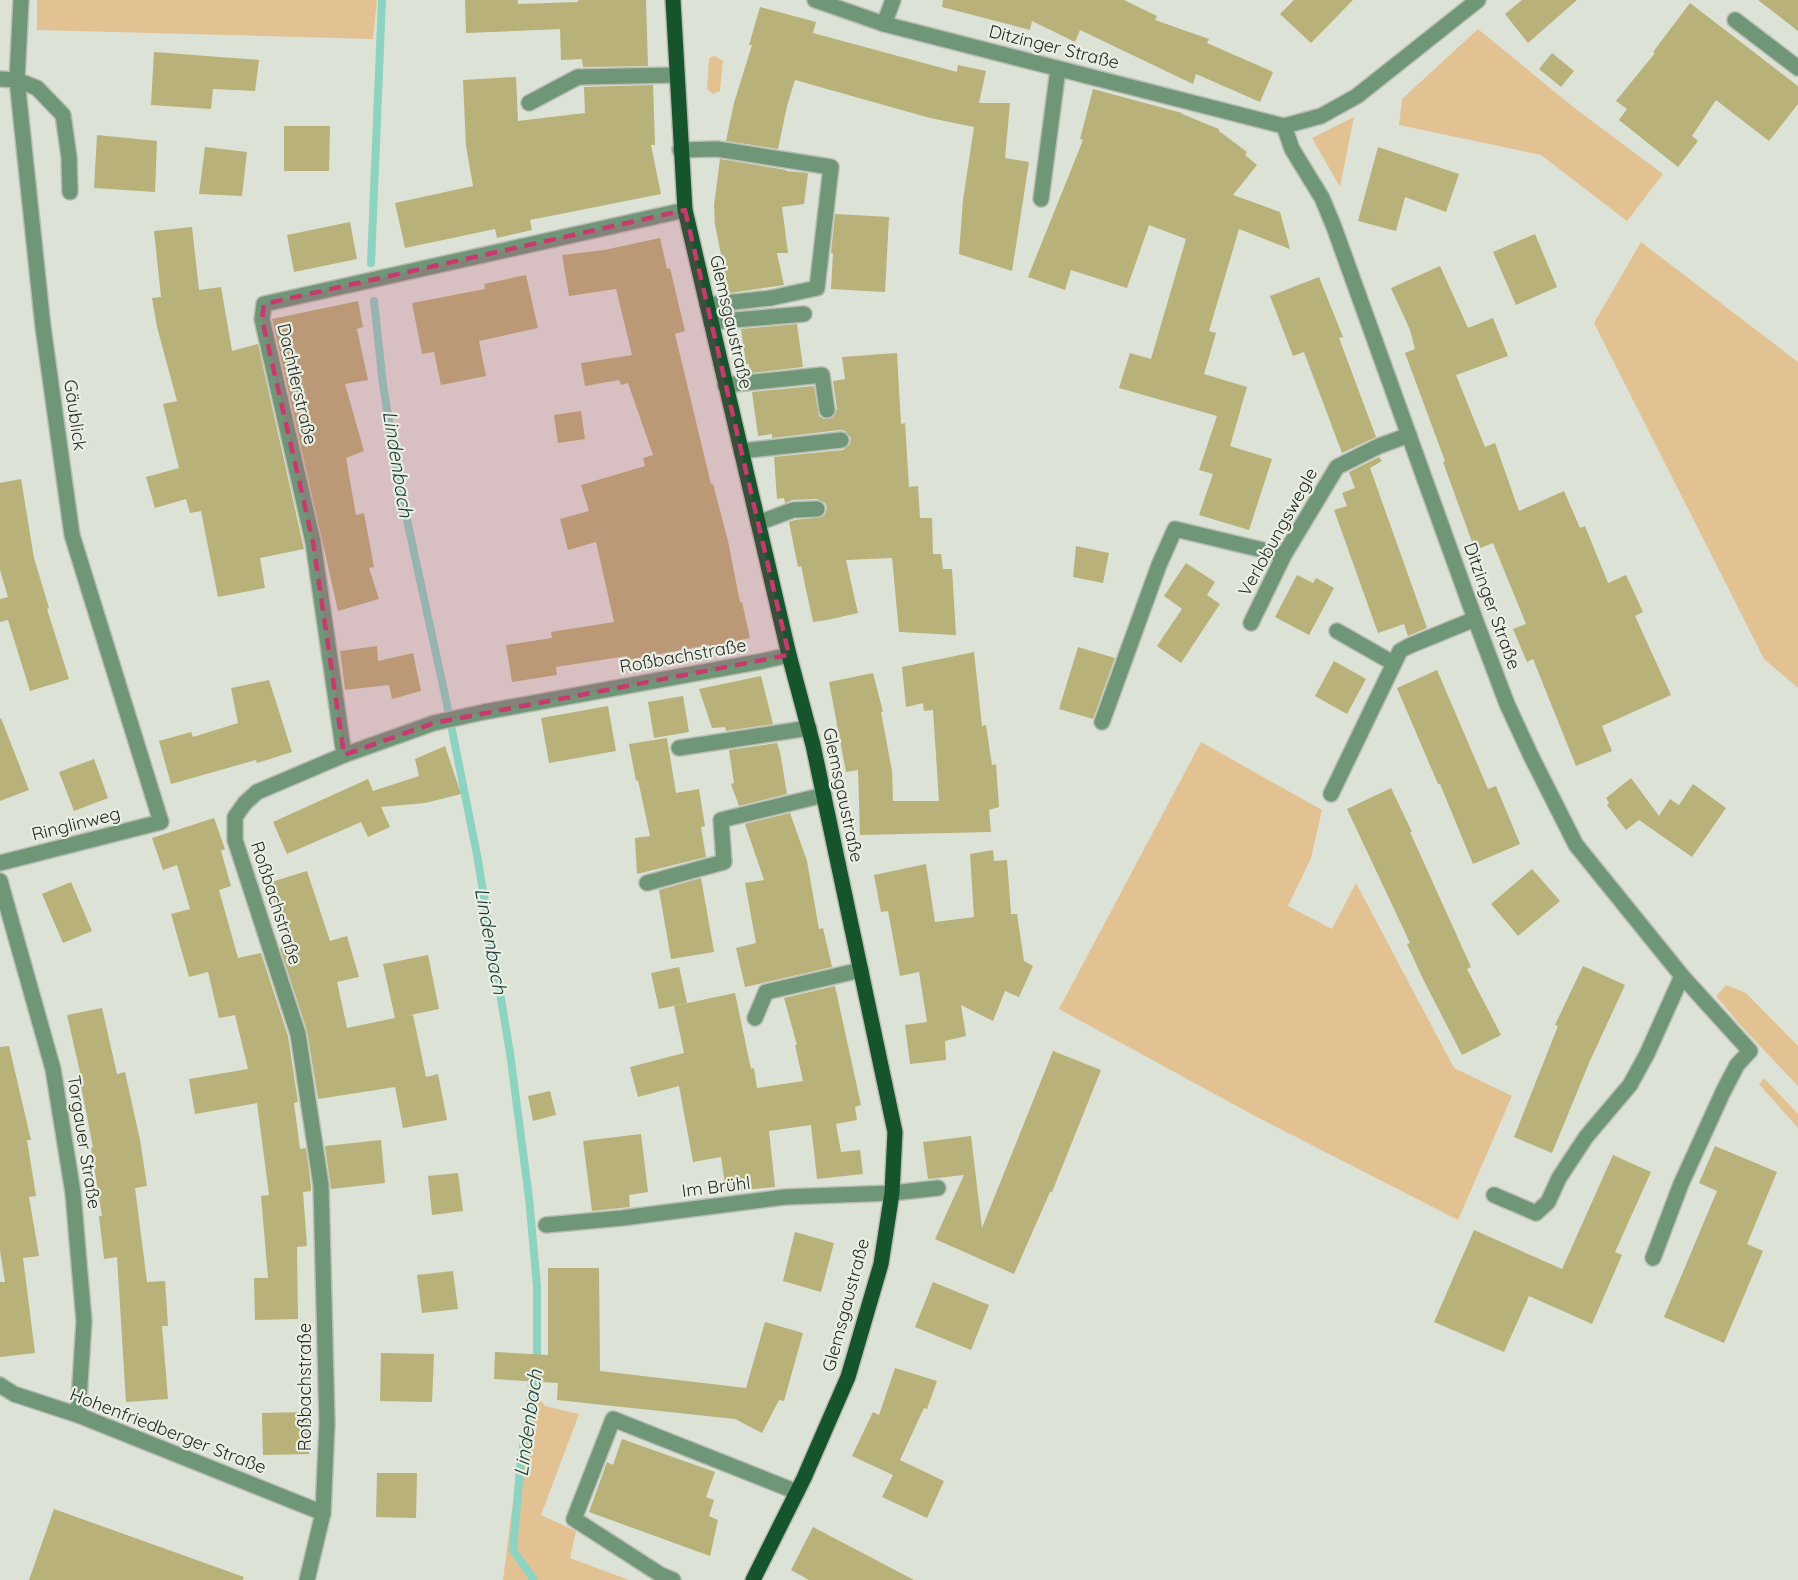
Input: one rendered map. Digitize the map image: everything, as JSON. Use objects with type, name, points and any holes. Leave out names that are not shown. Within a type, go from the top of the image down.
[{"type":"main road","name":"Glemsgaustraße","points":[[673,0],[685,210],[824,795],[895,1132],[892,1193],[881,1264],[848,1377],[797,1492],[753,1580]]},
{"type":"street","name":"Gäublick","points":[[21,0],[17,80],[43,327],[72,535],[161,822]]},
{"type":"street","name":"Ditzinger Straße","points":[[815,0],[884,24],[1284,126],[1321,116],[1357,96],[1478,0]]},
{"type":"street","points":[[884,24],[893,0]]},
{"type":"street","points":[[1735,20],[1798,69]]},
{"type":"street","points":[[1041,199],[1058,69]]},
{"type":"street","points":[[529,103],[578,77],[677,75]]},
{"type":"street","points":[[0,79],[17,80],[37,88],[63,116],[69,157],[70,192]]},
{"type":"street","name":"Ditzinger Straße","points":[[1284,126],[1292,149],[1322,198],[1334,226],[1475,619],[1531,756],[1576,845],[1682,976],[1750,1051],[1737,1065],[1723,1092],[1681,1184],[1653,1258]]},
{"type":"street","points":[[680,150],[717,149],[831,167],[817,288],[771,298],[707,305]]},
{"type":"street","name":"Dachtlerstraße","points":[[344,755],[313,542],[262,319],[264,304],[685,210]]},
{"type":"street","points":[[711,322],[804,314]]},
{"type":"street","points":[[725,385],[822,375],[827,410]]},
{"type":"street","name":"Verlobungswegle","points":[[1251,623],[1284,555],[1338,467],[1379,446],[1409,435]]},
{"type":"street","points":[[741,451],[841,440]]},
{"type":"street","points":[[758,523],[793,510],[817,508]]},
{"type":"street","points":[[1102,722],[1159,565],[1176,529],[1284,555]]},
{"type":"street","points":[[1331,794],[1400,651],[1409,645],[1475,619]]},
{"type":"street","points":[[1337,631],[1393,663]]},
{"type":"street","name":"Roßbachstraße","points":[[307,1580],[323,1513],[327,1423],[321,1185],[298,1034],[235,840],[235,817],[245,802],[257,792],[344,755],[434,723],[789,655]]},
{"type":"street","points":[[679,748],[808,728]]},
{"type":"street","points":[[647,883],[724,862],[722,820],[824,795]]},
{"type":"street","name":"Ringlinweg","points":[[0,863],[161,822]]},
{"type":"street","name":"Torgauer Straße","points":[[0,881],[53,1069],[74,1193],[84,1322],[78,1415]]},
{"type":"street","points":[[756,1018],[766,992],[861,970]]},
{"type":"street","points":[[1494,1196],[1536,1213],[1548,1202],[1559,1179],[1586,1137],[1630,1085],[1647,1054],[1682,976]]},
{"type":"street","name":"Im Brühl","points":[[546,1225],[622,1218],[785,1197],[892,1193],[938,1188]]},
{"type":"street","name":"Hohenfriedberger Straße","points":[[0,1385],[14,1394],[78,1415],[323,1513]]},
{"type":"street","points":[[673,1580],[661,1575],[574,1519],[613,1419],[797,1492]]},
{"type":"highlighted area","points":[[685,210],[789,655],[434,723],[344,755],[313,542],[262,319],[264,304]]},
{"type":"shaded area","points":[[37,0],[377,0],[373,39],[37,30]]},
{"type":"shaded area","points":[[1478,29],[1577,110],[1663,174],[1627,221],[1541,155],[1399,125],[1402,99]]},
{"type":"shaded area","points":[[715,56],[723,61],[720,91],[713,94],[707,89],[709,59]]},
{"type":"shaded area","points":[[1354,117],[1340,187],[1312,138]]},
{"type":"shaded area","points":[[1641,242],[1798,362],[1798,688],[1764,659],[1594,323]]},
{"type":"shaded area","points":[[1201,742],[1322,810],[1311,858],[1288,906],[1332,929],[1356,883],[1454,1068],[1512,1096],[1458,1220],[1255,1116],[1059,1009]]},
{"type":"shaded area","points":[[1726,985],[1746,993],[1798,1046],[1798,1086],[1716,996]]},
{"type":"shaded area","points":[[1764,1078],[1798,1114],[1798,1128],[1759,1084]]},
{"type":"shaded area","points":[[528,1383],[545,1406],[579,1414],[541,1515],[576,1531],[570,1558],[629,1580],[503,1580]]},
{"type":"building","points":[[465,0],[518,0],[518,4],[578,2],[578,0],[646,0],[648,66],[583,67],[582,59],[561,60],[560,29],[466,33]]},
{"type":"building","points":[[943,0],[1124,0],[1157,16],[1155,20],[1209,39],[1207,43],[1273,72],[1260,102],[1196,74],[1193,84],[1080,30],[1075,42],[1032,21],[1030,30],[942,7]]},
{"type":"building","points":[[1294,0],[1353,0],[1311,43],[1280,14]]},
{"type":"building","points":[[1522,0],[1577,0],[1528,43],[1505,14]]},
{"type":"building","points":[[1758,0],[1798,0],[1798,31]]},
{"type":"building","points":[[1690,3],[1798,86],[1798,104],[1769,141],[1716,100],[1692,136],[1698,141],[1678,167],[1619,120],[1627,109],[1616,101],[1655,53],[1653,52]]},
{"type":"building","points":[[760,7],[816,22],[813,33],[957,72],[958,65],[986,71],[979,103],[1010,103],[1005,158],[1029,162],[1012,271],[959,254],[963,200],[974,127],[930,118],[795,80],[778,149],[726,141]]},
{"type":"building","points":[[154,52],[259,60],[255,91],[213,89],[211,109],[151,105]]},
{"type":"building","points":[[1552,53],[1574,71],[1561,87],[1539,69]]},
{"type":"building","points":[[516,77],[518,121],[585,113],[584,87],[653,85],[655,145],[651,145],[661,194],[530,220],[532,230],[497,238],[495,229],[405,248],[395,203],[473,186],[466,146],[463,80]]},
{"type":"building","points":[[1093,89],[1182,113],[1219,129],[1247,152],[1245,155],[1257,165],[1233,195],[1280,212],[1290,249],[1239,229],[1209,331],[1216,333],[1204,374],[1247,387],[1230,446],[1272,459],[1249,530],[1199,515],[1213,474],[1199,470],[1217,416],[1119,388],[1130,353],[1151,359],[1186,239],[1149,225],[1127,288],[1071,270],[1065,290],[1028,277],[1083,140],[1080,139]]},
{"type":"building","points":[[284,126],[330,126],[329,171],[284,171]]},
{"type":"building","points":[[97,135],[157,141],[155,192],[94,188]]},
{"type":"building","points":[[205,147],[247,152],[242,196],[199,194]]},
{"type":"building","points":[[1378,147],[1459,174],[1446,212],[1405,197],[1396,231],[1358,221]]},
{"type":"building","points":[[720,159],[808,173],[804,204],[782,207],[788,253],[777,253],[784,285],[729,293],[715,225],[714,205]]},
{"type":"building","points":[[835,214],[889,217],[885,292],[831,289],[833,253],[831,253]]},
{"type":"building","points":[[350,222],[357,259],[294,272],[287,235]]},
{"type":"building","points":[[192,227],[199,290],[221,287],[232,351],[258,344],[304,549],[260,558],[265,588],[218,597],[201,511],[190,513],[186,499],[155,508],[146,477],[179,468],[163,404],[177,401],[157,327],[152,298],[161,297],[154,231]]},
{"type":"building","points":[[1535,234],[1557,287],[1516,305],[1493,252]]},
{"type":"building","points":[[660,238],[667,269],[670,268],[685,331],[675,334],[711,484],[713,484],[728,541],[750,638],[627,660],[627,656],[556,667],[557,675],[512,682],[506,645],[552,638],[551,632],[614,622],[596,542],[568,550],[560,519],[589,511],[581,485],[645,466],[643,458],[653,455],[628,383],[621,385],[619,380],[585,386],[581,363],[632,355],[616,289],[569,296],[562,255],[604,250]]},
{"type":"building","points":[[1440,266],[1468,328],[1493,318],[1508,356],[1456,375],[1485,447],[1495,443],[1519,511],[1564,491],[1580,528],[1585,526],[1608,583],[1626,575],[1643,612],[1635,616],[1671,695],[1602,726],[1612,751],[1576,766],[1533,659],[1527,662],[1513,629],[1526,624],[1493,543],[1475,550],[1405,353],[1415,349],[1410,330],[1391,288]]},
{"type":"building","points":[[526,275],[538,328],[479,341],[486,376],[441,385],[434,352],[422,354],[412,303],[485,289],[484,284]]},
{"type":"building","points":[[1319,277],[1343,337],[1339,338],[1376,437],[1342,453],[1304,352],[1293,356],[1270,296]]},
{"type":"building","points":[[358,301],[363,327],[357,329],[368,380],[345,384],[364,451],[346,458],[356,515],[364,513],[374,567],[369,568],[379,599],[338,611],[272,319]]},
{"type":"building","points":[[797,324],[803,367],[750,373],[749,364],[746,364],[741,329]]},
{"type":"building","points":[[897,353],[901,424],[905,423],[909,487],[918,486],[920,518],[932,518],[933,554],[941,554],[943,569],[952,569],[956,635],[899,632],[892,558],[846,560],[858,613],[813,622],[789,522],[822,517],[827,508],[825,503],[817,499],[792,500],[785,503],[784,498],[777,499],[774,457],[843,450],[850,444],[851,438],[845,431],[840,430],[772,438],[772,434],[758,436],[752,392],[814,386],[819,416],[829,419],[833,417],[837,409],[833,381],[845,379],[842,357]]},
{"type":"building","points":[[581,411],[585,439],[558,443],[554,415]]},
{"type":"building","points":[[1379,457],[1382,461],[1370,468],[1427,628],[1408,636],[1404,624],[1378,633],[1334,510],[1347,506],[1342,493],[1355,488],[1349,472]]},
{"type":"building","points":[[21,479],[34,558],[69,679],[30,691],[8,620],[0,622],[0,599],[8,597],[0,570],[0,483]]},
{"type":"building","points":[[1076,546],[1109,553],[1103,583],[1073,577]]},
{"type":"building","points":[[1186,563],[1215,582],[1207,595],[1220,604],[1181,663],[1157,646],[1182,609],[1164,596]]},
{"type":"building","points":[[1297,575],[1313,583],[1316,578],[1334,588],[1309,635],[1275,617]]},
{"type":"building","points":[[377,646],[378,661],[413,653],[421,691],[392,699],[389,685],[345,690],[340,651]]},
{"type":"building","points":[[1078,647],[1115,658],[1093,719],[1059,709]]},
{"type":"building","points":[[974,652],[982,726],[986,725],[992,765],[996,764],[999,807],[989,810],[991,832],[860,835],[858,770],[846,772],[829,682],[873,673],[883,712],[881,712],[892,771],[893,801],[939,801],[933,710],[924,711],[923,703],[906,707],[902,667]]},
{"type":"building","points":[[1334,661],[1366,679],[1347,714],[1315,696]]},
{"type":"building","points":[[1437,670],[1488,789],[1496,786],[1520,844],[1473,864],[1397,688]]},
{"type":"building","points":[[761,676],[773,724],[726,731],[725,727],[712,728],[699,689]]},
{"type":"building","points":[[269,680],[292,752],[171,784],[159,741],[191,732],[193,737],[238,723],[231,688]]},
{"type":"building","points":[[683,696],[689,732],[654,738],[648,702]]},
{"type":"building","points":[[608,706],[616,751],[549,763],[541,718]]},
{"type":"building","points":[[0,719],[29,790],[0,801]]},
{"type":"building","points":[[667,738],[676,793],[699,789],[705,826],[701,827],[706,857],[637,874],[635,838],[650,836],[629,744]]},
{"type":"building","points":[[777,743],[787,794],[739,806],[731,784],[734,783],[729,750]]},
{"type":"building","points":[[445,746],[461,794],[425,803],[381,807],[390,827],[368,837],[361,822],[287,854],[273,822],[368,779],[373,791],[419,776],[415,759]]},
{"type":"building","points":[[94,759],[108,798],[74,811],[59,772]]},
{"type":"building","points":[[1631,778],[1659,816],[1670,799],[1679,805],[1693,784],[1726,808],[1692,857],[1639,820],[1626,830],[1607,805],[1609,803],[1606,798]]},
{"type":"building","points":[[1391,788],[1471,967],[1467,969],[1501,1035],[1462,1055],[1423,979],[1407,944],[1410,943],[1347,809]]},
{"type":"building","points":[[790,813],[807,861],[819,929],[823,928],[832,967],[745,987],[736,948],[756,943],[745,883],[764,880],[745,824]]},
{"type":"building","points":[[214,818],[225,849],[221,851],[231,886],[219,890],[238,958],[261,953],[288,1036],[298,1102],[294,1103],[300,1149],[306,1148],[311,1186],[311,1191],[303,1192],[307,1246],[297,1247],[298,1319],[255,1320],[254,1278],[268,1278],[261,1196],[269,1195],[257,1103],[195,1114],[189,1079],[248,1069],[235,1015],[219,1018],[208,972],[189,977],[171,914],[190,909],[177,865],[163,870],[152,838]]},
{"type":"building","points":[[993,850],[994,861],[1007,860],[1011,914],[1017,914],[1024,961],[1033,966],[1019,997],[1005,991],[993,1021],[961,1005],[966,1036],[945,1041],[946,1060],[910,1064],[905,1025],[927,1022],[919,972],[900,976],[888,911],[881,912],[874,875],[926,864],[935,922],[974,917],[970,854]]},
{"type":"building","points":[[1532,869],[1560,901],[1518,936],[1491,904]]},
{"type":"building","points":[[307,871],[330,941],[347,936],[359,977],[337,982],[347,1028],[395,1018],[383,964],[428,955],[439,1009],[406,1016],[413,1015],[426,1077],[438,1074],[447,1120],[403,1128],[395,1087],[318,1099],[307,1031],[280,948],[289,946],[268,883]]},
{"type":"building","points":[[701,878],[714,952],[671,959],[659,890]]},
{"type":"building","points":[[71,882],[92,931],[63,943],[42,894]]},
{"type":"building","points":[[1583,966],[1625,985],[1589,1063],[1552,1153],[1514,1137],[1558,1026],[1555,1025]]},
{"type":"building","points":[[679,967],[687,1003],[659,1009],[651,973]]},
{"type":"building","points":[[835,986],[861,1105],[855,1107],[857,1120],[836,1124],[841,1152],[860,1150],[863,1174],[817,1179],[811,1125],[769,1131],[775,1187],[726,1192],[721,1157],[693,1162],[679,1086],[638,1097],[630,1067],[684,1053],[674,1006],[735,993],[757,1088],[803,1081],[795,1045],[797,1045],[784,998]]},
{"type":"building","points":[[102,1008],[117,1074],[125,1072],[140,1140],[147,1186],[135,1188],[147,1282],[165,1281],[168,1326],[162,1326],[168,1399],[126,1402],[117,1257],[104,1259],[99,1216],[102,1216],[91,1148],[93,1147],[80,1081],[82,1081],[67,1015]]},
{"type":"building","points":[[9,1046],[31,1140],[27,1140],[36,1196],[29,1197],[39,1256],[23,1258],[35,1353],[0,1357],[0,1282],[5,1282],[0,1251],[0,1047]]},
{"type":"building","points":[[1053,1051],[1101,1070],[1052,1192],[1050,1192],[1014,1274],[935,1239],[964,1175],[928,1179],[923,1142],[971,1136],[982,1228]]},
{"type":"building","points":[[550,1091],[556,1115],[533,1121],[528,1096]]},
{"type":"building","points":[[641,1134],[648,1192],[629,1195],[630,1207],[592,1211],[583,1141]]},
{"type":"building","points":[[381,1140],[385,1183],[331,1189],[325,1146]]},
{"type":"building","points":[[1715,1146],[1777,1172],[1747,1244],[1763,1251],[1724,1343],[1664,1317],[1717,1191],[1699,1183]]},
{"type":"building","points":[[1613,1155],[1651,1172],[1615,1252],[1622,1255],[1592,1324],[1529,1296],[1504,1352],[1434,1322],[1474,1230],[1562,1269]]},
{"type":"building","points":[[458,1173],[463,1211],[432,1215],[428,1176]]},
{"type":"building","points":[[795,1232],[834,1243],[821,1292],[783,1281]]},
{"type":"building","points":[[548,1268],[599,1268],[600,1371],[746,1388],[765,1322],[803,1333],[784,1401],[779,1400],[762,1433],[735,1419],[557,1400],[558,1383],[494,1379],[495,1352],[548,1355]]},
{"type":"building","points":[[453,1271],[458,1309],[422,1313],[417,1275]]},
{"type":"building","points":[[933,1282],[989,1305],[971,1350],[915,1327]]},
{"type":"building","points":[[381,1353],[434,1354],[432,1402],[380,1401]]},
{"type":"building","points":[[895,1368],[937,1381],[927,1409],[924,1408],[900,1460],[944,1481],[927,1518],[882,1497],[893,1475],[852,1456],[873,1412],[879,1415]]},
{"type":"building","points":[[308,1412],[309,1454],[263,1455],[262,1413]]},
{"type":"building","points":[[622,1439],[715,1472],[706,1497],[714,1500],[709,1516],[718,1520],[710,1556],[589,1512],[607,1462],[613,1465]]},
{"type":"building","points":[[377,1473],[417,1473],[416,1518],[376,1517]]},
{"type":"building","points":[[54,1509],[244,1577],[243,1580],[29,1580]]},
{"type":"building","points":[[813,1527],[914,1580],[809,1580],[791,1570]]},
{"type":"waterway","name":"Lindenbach","points":[[371,263],[382,0]]},
{"type":"waterway","name":"Lindenbach","points":[[374,301],[383,385],[399,483],[477,855],[510,1053],[529,1198],[537,1286],[537,1368],[521,1458],[513,1550],[534,1580]]}]
